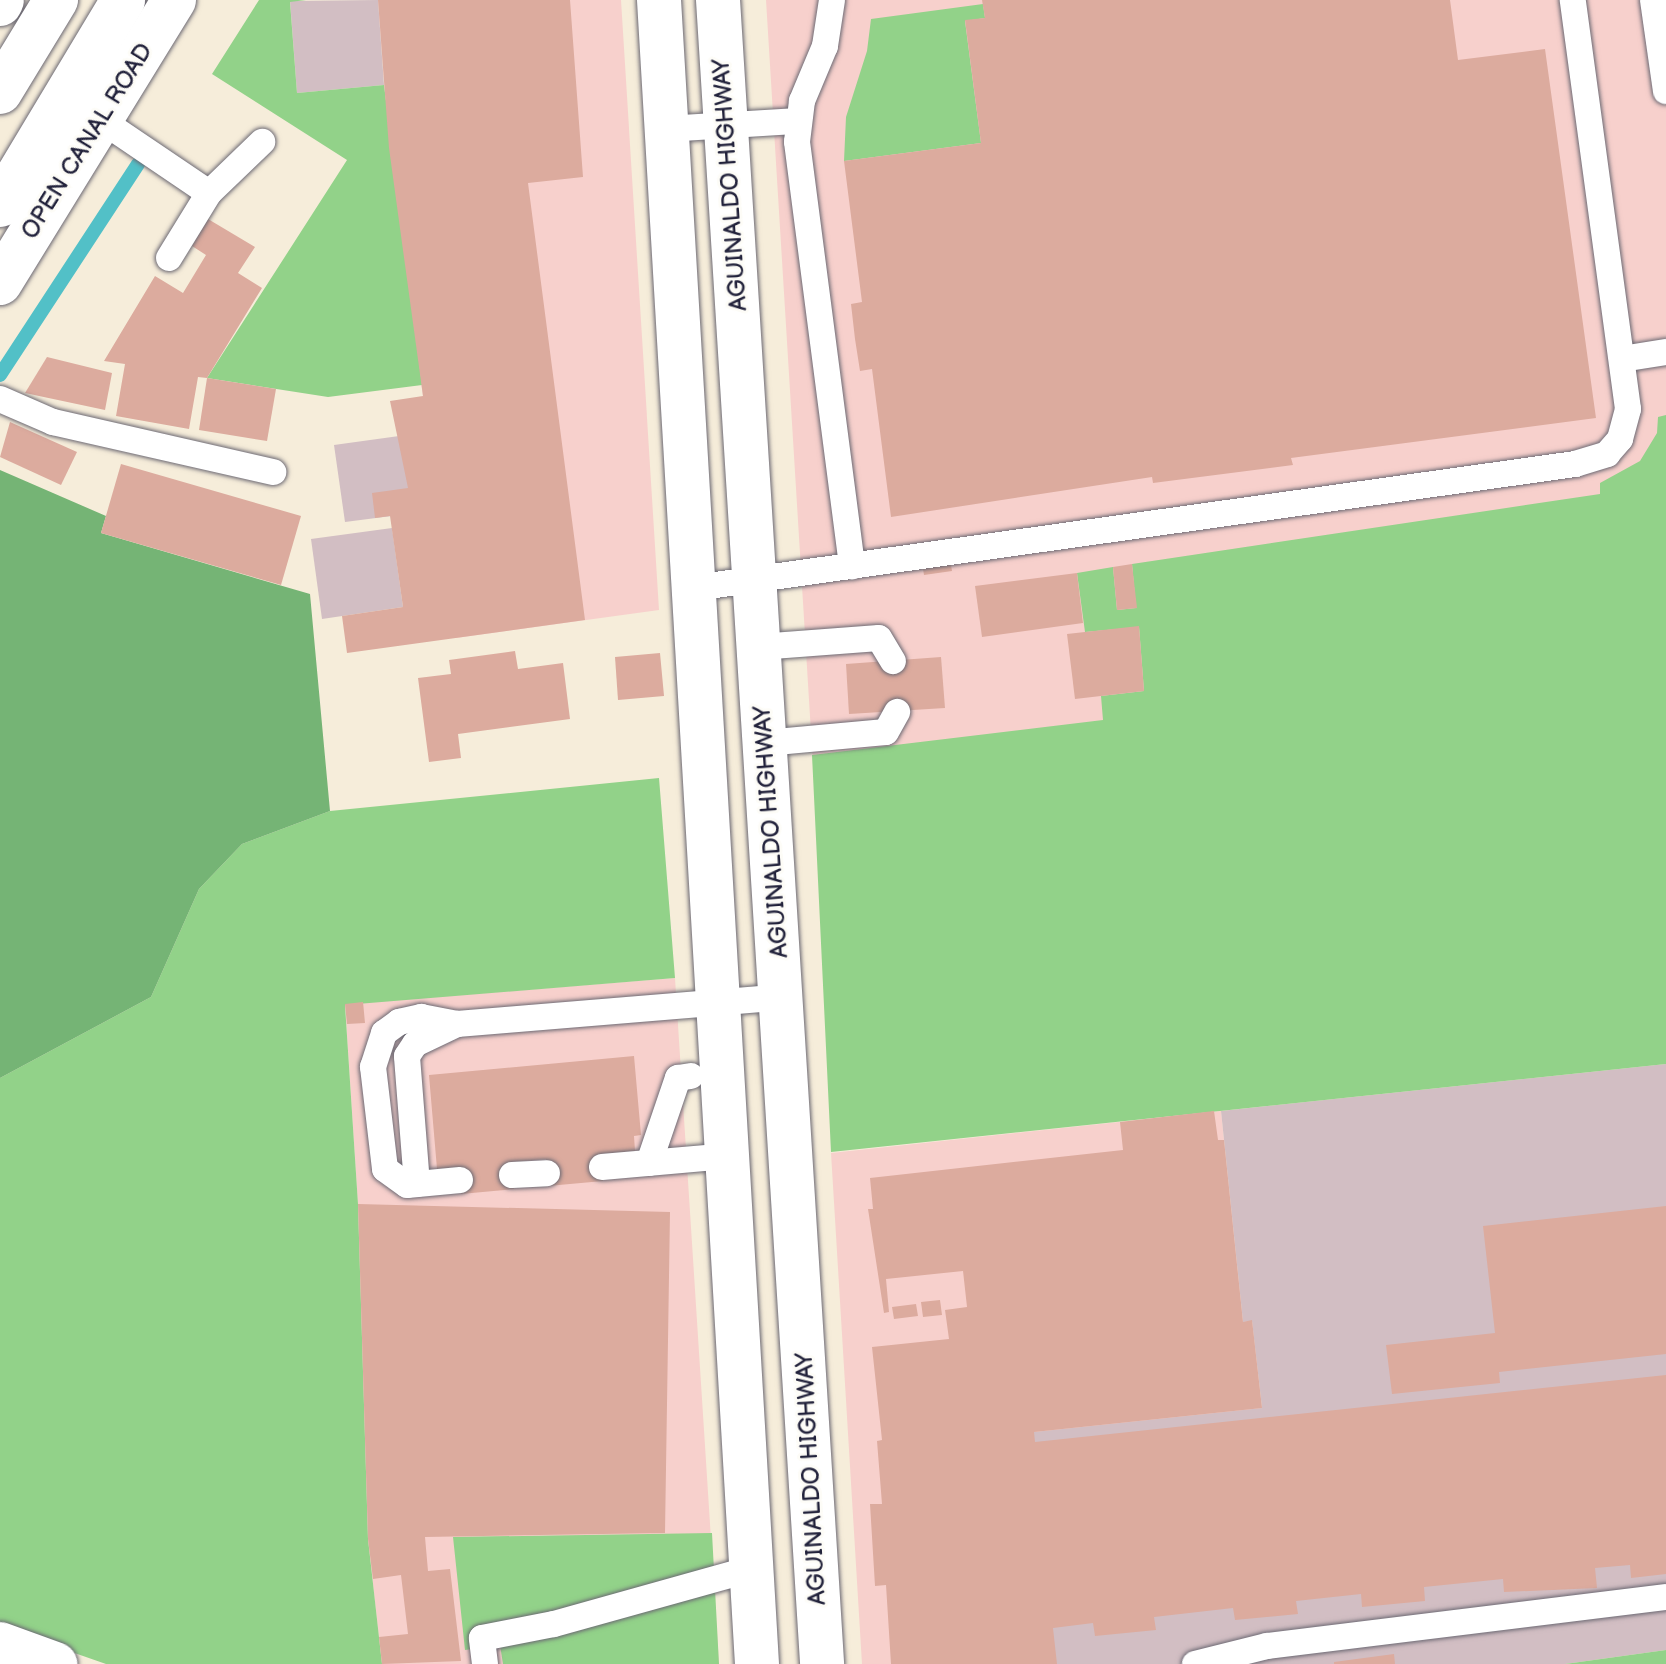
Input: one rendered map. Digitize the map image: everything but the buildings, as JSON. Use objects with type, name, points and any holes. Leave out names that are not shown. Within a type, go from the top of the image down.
[{"type":"main road","points":[[0,92],[56,0]]},
{"type":"main road","points":[[0,205],[123,0]]},
{"type":"main road","name":"OPEN CANAL ROAD","points":[[0,283],[174,0]]},
{"type":"main road","points":[[659,0],[757,1664]]},
{"type":"main road","name":"AGUINALDO HIGHWAY","points":[[718,0],[822,1664]]},
{"type":"main road","points":[[0,1644],[55,1664]]},
{"type":"lane","points":[[832,0],[825,46],[798,121],[799,163],[852,566]]},
{"type":"lane","points":[[694,588],[1575,464],[1607,454],[1620,439],[1628,409],[1573,0]]},
{"type":"lane","points":[[1653,0],[1666,91]]},
{"type":"lane","points":[[101,120],[209,193]]},
{"type":"lane","points":[[666,129],[798,121]]},
{"type":"lane","points":[[169,258],[209,193],[262,142]]},
{"type":"lane","points":[[1622,359],[1666,352]]},
{"type":"lane","points":[[2,400],[107,436],[273,472]]},
{"type":"lane","points":[[759,647],[879,638],[887,644],[893,661]]},
{"type":"lane","points":[[765,743],[886,732],[897,712]]},
{"type":"lane","points":[[460,1180],[399,1184],[385,1169],[376,1048],[399,1022],[421,1017],[457,1024],[782,997]]},
{"type":"lane","points":[[649,1163],[678,1078],[691,1076]]},
{"type":"lane","points":[[602,1167],[727,1156]]},
{"type":"lane","points":[[512,1175],[547,1173]]},
{"type":"lane","points":[[485,1664],[482,1638],[554,1624],[751,1569]]},
{"type":"lane","points":[[1195,1664],[1267,1646],[1666,1597]]},
{"type":"shaded area","points":[[378,0],[621,0],[659,610],[456,638],[389,148]]},
{"type":"shaded area","points":[[378,0],[384,85],[297,93],[290,1]]},
{"type":"shaded area","points":[[766,0],[1666,0],[1666,484],[1139,626],[1148,725],[813,765]]},
{"type":"shaded area","points":[[428,432],[438,510],[345,522],[334,445]]},
{"type":"shaded area","points":[[392,528],[403,607],[322,619],[311,539]]},
{"type":"shaded area","points":[[675,978],[719,1664],[382,1664],[368,1539],[358,1204],[345,1004]]},
{"type":"shaded area","points":[[1666,1064],[1666,1650],[1565,1664],[963,1664],[1034,1432],[1262,1408],[1252,1321],[1243,1322],[1221,1111]]},
{"type":"shaded area","points":[[1221,1111],[1243,1321],[1252,1320],[1262,1408],[963,1664],[862,1664],[831,1153]]},
{"type":"green space","points":[[259,0],[306,0],[290,2],[297,93],[384,85],[422,385],[328,397],[207,378],[347,160],[212,74]]},
{"type":"green space","points":[[983,4],[985,18],[965,21],[981,143],[844,161],[846,117],[867,51],[871,19]]},
{"type":"green space","points":[[1666,415],[1666,1064],[831,1152],[812,755],[1103,720],[1101,696],[1144,691],[1139,627],[1085,632],[1077,573],[1113,567],[1117,610],[1136,608],[1132,564],[1600,494],[1600,483],[1640,461],[1657,433],[1658,417]]},
{"type":"green space","points":[[0,470],[106,516],[101,533],[310,594],[330,811],[242,844],[199,889],[151,997],[0,1078]]},
{"type":"green space","points":[[659,778],[675,978],[345,1005],[358,1204],[368,1539],[382,1664],[106,1664],[0,1627],[0,1078],[151,997],[199,889],[242,844],[330,811]]},
{"type":"green space","points":[[712,1533],[719,1664],[503,1664],[500,1645],[465,1650],[453,1537]]},
{"type":"green space","points":[[1666,1650],[1666,1664],[1565,1664]]},
{"type":"waterway","points":[[0,375],[138,164]]}]
